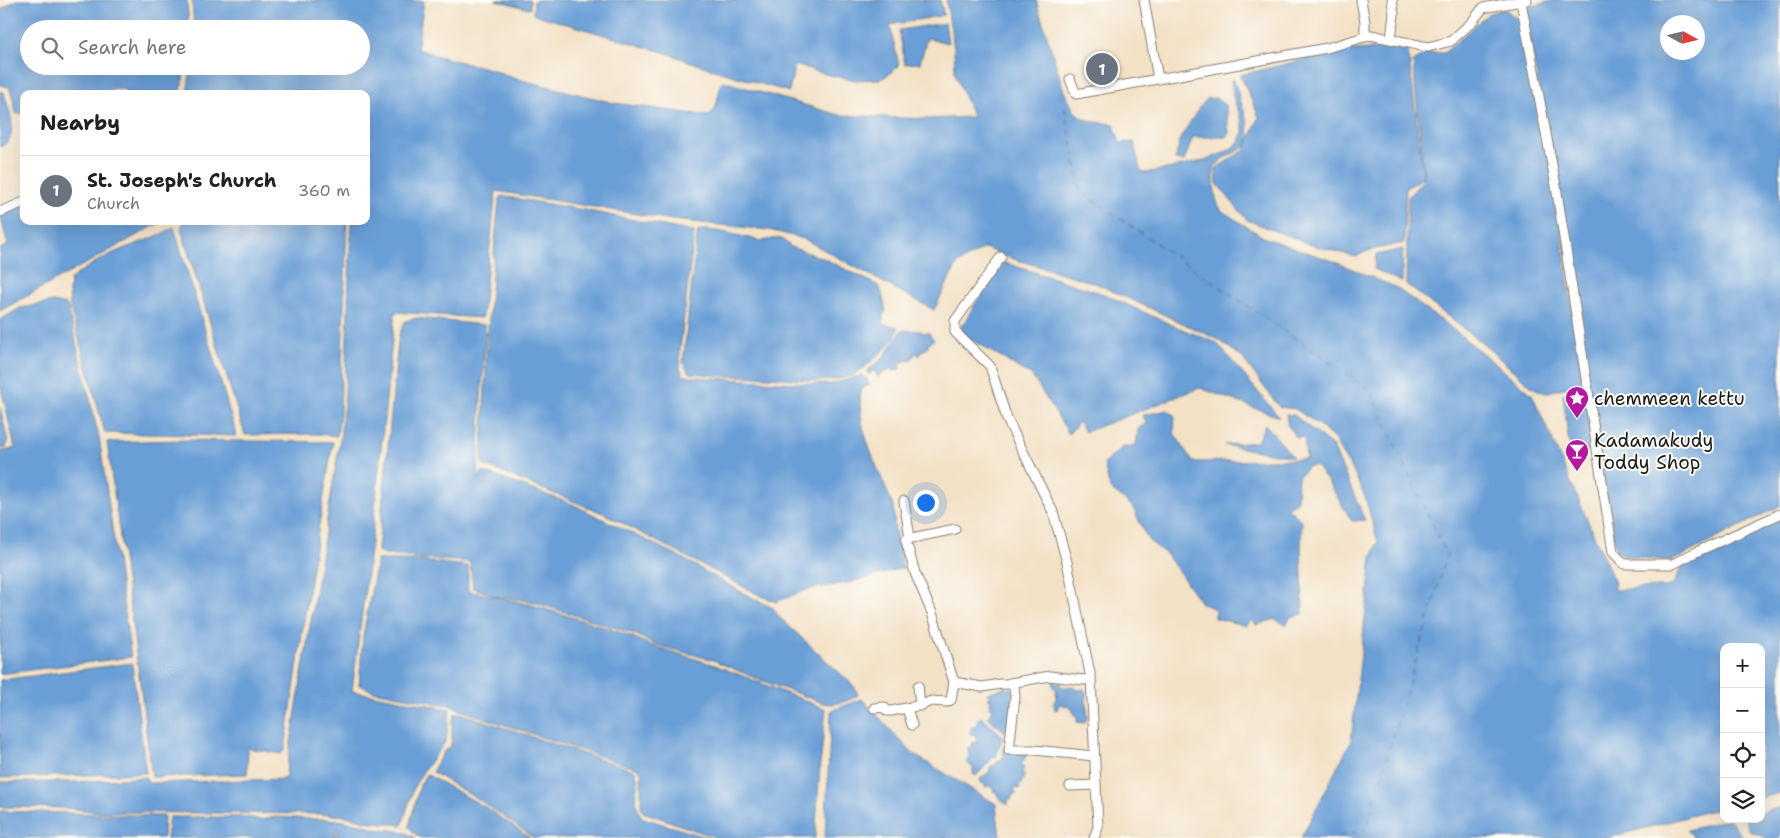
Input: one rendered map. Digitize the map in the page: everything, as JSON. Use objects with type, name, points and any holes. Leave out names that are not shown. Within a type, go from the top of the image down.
[{"type":"street","points":[[1144,0],[1158,80]]},
{"type":"street","points":[[1362,0],[1368,36]]},
{"type":"street","points":[[1390,39],[1394,14],[1392,0]]},
{"type":"street","points":[[1070,79],[1076,94],[1088,93],[1327,48],[1368,36],[1428,47],[1451,41],[1471,23],[1483,8],[1524,1],[1556,186],[1613,552],[1624,564],[1673,564],[1780,514]]},
{"type":"street","points":[[0,212],[20,204]]},
{"type":"street","points":[[1001,256],[955,321],[955,332],[990,366],[1006,419],[1053,512],[1067,562],[1091,678],[1098,828],[1095,837]]},
{"type":"street","points":[[904,501],[910,538]]},
{"type":"street","points":[[874,708],[884,707],[887,711],[920,706],[931,701],[947,702],[951,700],[954,682],[932,613],[915,573],[906,541],[910,538],[956,529]]},
{"type":"street","points":[[954,682],[982,687],[1050,676],[1084,680],[1091,678]]},
{"type":"street","points":[[1010,683],[1014,684],[1015,688],[1009,750],[1034,750],[1094,756]]},
{"type":"street","points":[[918,686],[920,706]]},
{"type":"street","points":[[907,708],[912,725]]},
{"type":"street","points":[[1070,786],[1096,785]]},
{"type":"water","points":[[17,0],[187,0],[188,20],[20,20],[20,75],[184,75],[182,90],[125,90],[117,88],[113,90],[20,90],[20,114],[16,114],[9,87],[0,85],[0,10]]},
{"type":"water","points":[[192,0],[424,1],[417,49],[494,70],[514,78],[614,103],[709,116],[715,109],[722,81],[839,115],[927,119],[973,117],[955,74],[954,48],[946,0],[1036,0],[1064,91],[1074,111],[1083,118],[1094,122],[1114,124],[1120,143],[1134,142],[1140,170],[1144,173],[1201,161],[1230,150],[1239,142],[1243,129],[1233,94],[1231,80],[1234,80],[1248,124],[1249,139],[1245,147],[1223,159],[1214,167],[1216,196],[1222,211],[1265,238],[1333,261],[1395,287],[1453,329],[1532,394],[1615,583],[1613,590],[1672,586],[1684,563],[1780,518],[1780,793],[1765,797],[1765,643],[1720,643],[1720,808],[1608,838],[1301,838],[1351,741],[1372,557],[1378,542],[1365,497],[1337,442],[1319,425],[1295,409],[1279,407],[1242,357],[1219,340],[1095,283],[1007,257],[985,248],[957,264],[934,310],[804,239],[769,230],[673,220],[496,191],[482,318],[395,312],[373,527],[352,691],[450,709],[446,741],[414,787],[402,825],[320,814],[98,812],[66,808],[0,807],[0,782],[76,782],[146,777],[148,783],[285,779],[340,440],[345,393],[351,225],[370,225],[370,90],[188,90],[190,75],[370,75],[370,20],[193,20]]},
{"type":"water","points":[[495,0],[530,0],[530,9]]},
{"type":"water","points":[[534,0],[940,0],[944,15],[890,25],[899,66],[882,79],[855,80],[795,65],[789,92],[533,14]]},
{"type":"water","points":[[1556,0],[1780,0],[1780,506],[1672,561],[1625,556],[1616,550],[1525,8]]},
{"type":"water","points":[[1505,9],[1520,21],[1551,165],[1583,383],[1545,393],[1532,387],[1483,344],[1406,284],[1408,197],[1424,179],[1413,62],[1427,53],[1444,53],[1489,13]]},
{"type":"water","points":[[945,23],[948,43],[927,38],[920,63],[905,64],[899,30]]},
{"type":"water","points":[[1408,48],[1423,178],[1406,188],[1404,243],[1367,251],[1356,257],[1309,244],[1247,220],[1217,184],[1216,168],[1245,150],[1259,117],[1240,75],[1343,50]]},
{"type":"water","points":[[0,91],[4,93],[12,123],[12,131],[6,143],[0,147]]},
{"type":"water","points":[[1216,98],[1226,106],[1229,133],[1227,137],[1193,137],[1184,161],[1175,160],[1181,137],[1199,108],[1207,99]]},
{"type":"water","points":[[501,196],[579,209],[694,232],[680,350],[680,368],[683,375],[832,384],[863,375],[869,385],[861,389],[860,404],[865,434],[893,507],[895,530],[903,568],[848,583],[809,589],[776,602],[757,594],[605,514],[483,465],[488,328],[499,200]]},
{"type":"water","points":[[20,207],[20,225],[156,225],[0,311],[0,249],[8,245],[0,215]]},
{"type":"water","points":[[182,225],[347,225],[340,414],[337,436],[319,434],[245,435],[181,228]]},
{"type":"water","points":[[174,227],[237,436],[105,433],[70,307],[70,280],[85,268],[107,256]]},
{"type":"water","points":[[698,231],[723,232],[762,241],[778,238],[784,240],[791,247],[823,258],[879,286],[886,312],[883,314],[883,324],[898,327],[896,335],[888,346],[864,368],[851,376],[833,380],[817,381],[690,373],[683,362],[697,235]]},
{"type":"water","points":[[1403,249],[1402,282],[1374,269],[1376,255]]},
{"type":"water","points":[[1002,262],[1104,294],[1217,343],[1279,417],[1200,388],[1085,432],[1079,422],[1069,434],[1032,376],[958,332]]},
{"type":"water","points":[[53,302],[67,305],[99,437],[131,657],[0,674],[0,452],[15,448],[0,384],[0,320],[20,308]]},
{"type":"water","points":[[416,318],[485,325],[478,480],[482,472],[484,472],[572,504],[680,557],[773,608],[779,617],[854,686],[858,695],[841,703],[823,703],[713,660],[653,644],[635,634],[530,601],[495,596],[473,588],[470,562],[384,555],[378,551],[399,335],[405,321]]},
{"type":"water","points":[[902,330],[928,332],[934,340],[927,344],[929,346],[924,351],[922,349],[920,356],[914,352],[914,357],[911,358],[911,361],[901,362],[901,368],[898,370],[893,371],[893,369],[889,368],[889,370],[878,377],[875,371],[872,371],[869,375],[867,371],[882,359]]},
{"type":"water","name":"chemmeen kettu","points":[[1585,388],[1595,449],[1582,453],[1572,452],[1568,438],[1563,394]]},
{"type":"water","points":[[0,407],[8,442],[6,448],[0,449]]},
{"type":"water","points":[[1168,410],[1175,416],[1174,433],[1193,462],[1306,459],[1304,437],[1297,438],[1288,426],[1286,414],[1294,415],[1333,447],[1365,520],[1352,521],[1316,466],[1309,466],[1298,477],[1297,502],[1287,507],[1302,521],[1303,614],[1290,617],[1287,625],[1275,619],[1256,625],[1251,620],[1247,626],[1215,618],[1215,609],[1201,603],[1167,555],[1148,540],[1132,506],[1110,489],[1104,464],[1121,448],[1136,445],[1138,429],[1146,423],[1143,415]]},
{"type":"water","points":[[1265,424],[1293,457],[1224,445],[1257,442]]},
{"type":"water","points":[[180,440],[333,442],[285,749],[281,754],[248,748],[247,774],[152,777],[107,442]]},
{"type":"water","points":[[377,560],[414,560],[468,566],[468,591],[528,604],[592,623],[631,636],[650,645],[715,665],[826,709],[815,838],[717,838],[643,812],[641,808],[641,770],[460,710],[454,706],[373,691],[359,685],[363,636]]},
{"type":"water","points":[[132,663],[146,773],[0,778],[0,680]]},
{"type":"water","points":[[1053,680],[1059,682],[1062,687],[1073,686],[1079,690],[1084,689],[1087,696],[1088,717],[1084,723],[1077,722],[1077,715],[1074,715],[1072,708],[1070,709],[1068,706],[1059,704],[1057,710],[1054,709],[1055,705],[1052,703],[1057,698],[1056,691],[1058,690],[1054,688]]},
{"type":"water","points":[[1006,687],[1008,689],[1010,687],[1013,692],[1011,730],[1005,732],[987,717],[991,714],[992,710],[989,707],[991,699],[988,698],[991,697],[987,693]]},
{"type":"water","points":[[862,699],[913,754],[996,804],[1000,838],[825,838],[831,711]]},
{"type":"water","points":[[460,713],[636,771],[637,808],[643,818],[709,838],[534,838],[484,803],[432,772],[444,751],[450,747],[452,723],[455,714]]},
{"type":"water","points":[[981,717],[1003,736],[996,757],[976,776],[973,774],[973,768],[966,762],[969,758],[968,748],[972,746],[973,742],[977,742],[975,735],[969,733],[972,730],[970,729],[977,724],[977,720]]},
{"type":"water","points":[[1005,748],[1025,753],[1026,757],[1021,764],[1023,765],[1022,767],[1025,767],[1022,771],[1024,779],[1019,789],[1014,789],[1016,794],[1013,794],[1011,800],[1008,799],[1008,805],[999,798],[996,792],[993,791],[993,788],[985,787],[985,784],[981,783],[980,779],[990,771],[990,767],[1004,756],[1003,751],[1006,752],[1005,749],[1002,749]]},
{"type":"water","points":[[426,774],[485,807],[530,838],[422,838],[417,836],[409,827],[420,785]]},
{"type":"water","points":[[1780,807],[1780,838],[1766,838],[1750,831],[1747,823],[1765,823],[1765,812]]},
{"type":"water","points":[[0,811],[164,816],[163,838],[0,838]]},
{"type":"water","points":[[169,817],[242,817],[260,820],[275,817],[338,820],[365,825],[378,830],[404,832],[416,838],[337,838],[338,827],[336,828],[335,838],[166,838]]},
{"type":"water","points":[[1720,822],[1733,823],[1741,836],[1745,838],[1694,838],[1687,830]]},
{"type":"ferry route","points":[[1065,108],[1081,192],[1369,389],[1447,555],[1366,829],[1333,838]]},
{"type":"place","name":"St. Joseph's Church","points":[[1102,69]]},
{"type":"place","name":"chemmeen kettu","points":[[1577,419]]},
{"type":"place","name":"Kadamakudy Toddy Shop","points":[[1577,472]]}]
